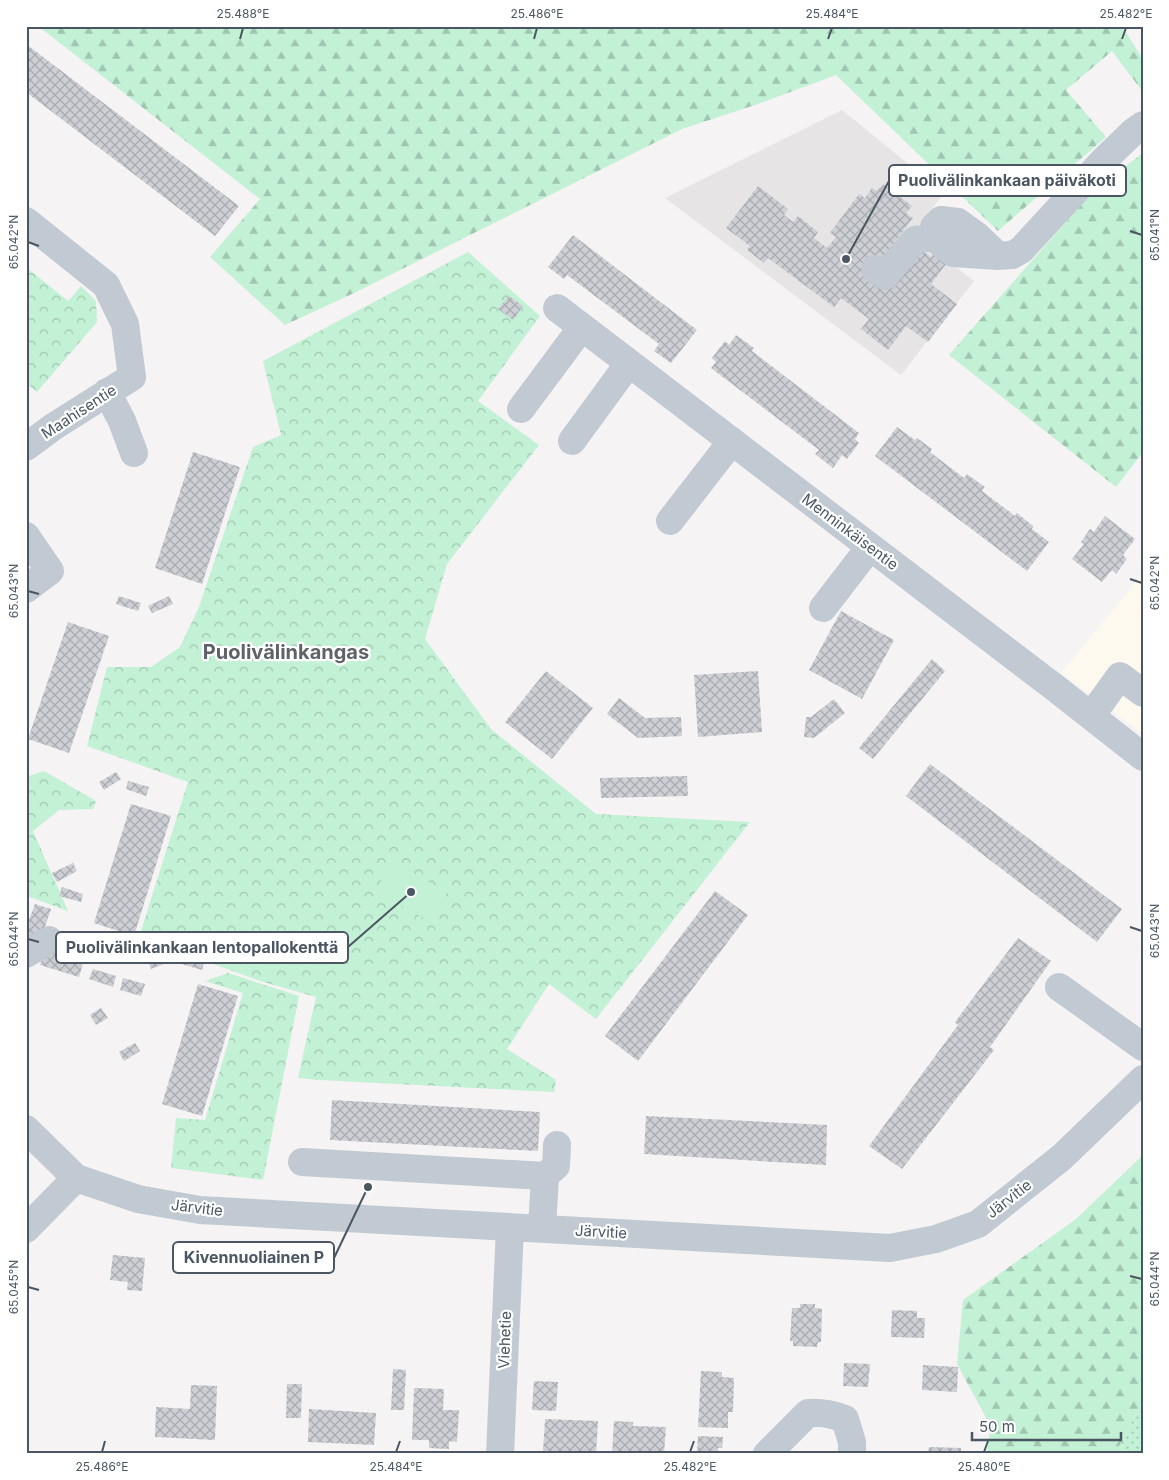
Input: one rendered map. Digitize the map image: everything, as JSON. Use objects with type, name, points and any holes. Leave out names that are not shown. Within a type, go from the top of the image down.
[{"type":"street","points":[[875,269],[885,276],[915,240],[933,237],[934,227],[941,220],[958,222],[976,235],[998,256],[1012,255],[1021,250],[1104,160],[1133,125]]},
{"type":"street","name":"Maahisentie","points":[[26,220],[106,285],[125,324],[132,377],[53,427],[26,447]]},
{"type":"street","name":"Menninkäisentie","points":[[557,308],[1143,757]]},
{"type":"street","points":[[522,409],[582,328]]},
{"type":"street","points":[[572,441],[629,363]]},
{"type":"street","points":[[107,392],[122,421],[134,453]]},
{"type":"street","points":[[670,521],[732,442]]},
{"type":"street","points":[[26,536],[50,571],[26,589]]},
{"type":"street","points":[[823,608],[870,547]]},
{"type":"street","points":[[1091,716],[1120,676],[1143,693]]},
{"type":"street","points":[[26,954],[50,940]]},
{"type":"street","points":[[1059,987],[1143,1047]]},
{"type":"street","name":"Järvitie","points":[[26,1129],[76,1178],[138,1199],[200,1210],[890,1248],[936,1239],[978,1224],[1062,1157],[1143,1079]]},
{"type":"street","points":[[302,1162],[544,1176],[556,1166],[558,1145]]},
{"type":"street","points":[[542,1228],[544,1176]]},
{"type":"street","points":[[26,1229],[76,1178]]},
{"type":"street","name":"Viehetie","points":[[500,1454],[510,1227]]},
{"type":"street","points":[[767,1454],[808,1413],[827,1412],[845,1419],[852,1442],[852,1454]]},
{"type":"shaded area","points":[[842,110],[944,193],[912,234],[974,281],[901,375],[665,198]]},
{"type":"shaded area","points":[[1143,573],[1143,734],[1061,673]]},
{"type":"green space","points":[[38,26],[1122,26],[1143,59],[1143,92],[1112,51],[1066,90],[1106,137],[998,231],[836,75],[755,105],[682,129],[352,294],[285,325],[210,257],[260,199]]},
{"type":"green space","points":[[1143,153],[1143,452],[1116,487],[949,355],[1095,189]]},
{"type":"green space","points":[[468,252],[540,316],[478,401],[539,445],[447,564],[425,639],[491,729],[596,814],[750,822],[596,1019],[549,984],[507,1049],[556,1080],[554,1092],[298,1078],[316,997],[260,981],[139,937],[188,782],[87,746],[107,667],[151,667],[180,647],[199,607],[253,447],[281,435],[263,361]]},
{"type":"green space","points":[[26,267],[68,301],[81,286],[96,301],[97,322],[37,392],[26,383]]},
{"type":"green space","points":[[44,771],[96,801],[93,809],[59,810],[33,831],[68,911],[27,896],[26,899],[26,777]]},
{"type":"green space","points":[[392,862],[447,892],[431,922],[375,892]]},
{"type":"green space","points":[[228,973],[299,996],[263,1180],[171,1168],[176,1118],[205,1120],[243,993],[205,981]]},
{"type":"green space","points":[[1143,1155],[1143,1400],[1115,1454],[987,1454],[990,1425],[957,1364],[963,1300],[1076,1219]]},
{"type":"green space","points":[[1143,1400],[1143,1454],[1115,1454]]},
{"type":"building","points":[[26,44],[239,206],[215,236],[26,92]]},
{"type":"building","points":[[883,184],[912,206],[906,213],[913,218],[870,275],[889,289],[920,249],[931,257],[934,253],[947,263],[931,284],[957,304],[928,342],[906,326],[888,350],[861,329],[869,319],[841,298],[834,307],[768,258],[764,263],[747,250],[750,246],[726,228],[758,186],[788,209],[784,215],[793,222],[798,216],[818,232],[814,238],[827,248],[836,237],[830,233],[859,194],[865,198],[872,188],[877,191]]},
{"type":"building","points":[[573,235],[697,330],[671,363],[654,351],[659,344],[567,275],[564,279],[548,267]]},
{"type":"building","points":[[509,296],[523,306],[513,320],[498,309]]},
{"type":"building","points":[[736,335],[754,348],[752,351],[859,433],[855,439],[859,443],[847,459],[842,455],[833,468],[815,454],[819,450],[711,368],[716,362],[712,358],[725,341],[729,345]]},
{"type":"building","points":[[897,427],[932,449],[930,452],[964,478],[967,474],[985,487],[982,491],[1015,516],[1017,513],[1033,526],[1032,529],[1049,542],[1027,571],[875,456]]},
{"type":"building","points":[[193,452],[240,467],[202,584],[155,568]]},
{"type":"building","points":[[1105,516],[1135,539],[1123,555],[1127,559],[1116,574],[1112,570],[1102,582],[1072,559],[1084,544],[1081,542],[1090,529],[1094,532]]},
{"type":"building","points":[[119,596],[141,603],[138,611],[116,604]]},
{"type":"building","points":[[169,596],[173,604],[152,613],[148,606]]},
{"type":"building","points":[[841,611],[894,640],[862,699],[809,670]]},
{"type":"building","points":[[68,622],[109,636],[69,753],[28,739]]},
{"type":"building","points":[[932,659],[945,671],[873,759],[859,748]]},
{"type":"building","points":[[546,671],[593,708],[552,759],[505,722]]},
{"type":"building","points":[[758,671],[762,732],[698,737],[694,675]]},
{"type":"building","points":[[619,698],[645,718],[681,717],[682,736],[638,738],[607,714]]},
{"type":"building","points":[[834,699],[845,713],[814,738],[804,737],[806,717],[811,717]]},
{"type":"building","points":[[930,764],[1122,909],[1097,942],[906,796]]},
{"type":"building","points":[[116,772],[121,779],[104,790],[99,782]]},
{"type":"building","points":[[687,776],[688,796],[601,798],[600,778]]},
{"type":"building","points":[[128,781],[149,787],[146,796],[126,789]]},
{"type":"building","points":[[131,804],[171,816],[134,936],[94,923]]},
{"type":"building","points":[[73,863],[77,871],[57,882],[52,873]]},
{"type":"building","points":[[62,887],[83,894],[81,902],[59,896]]},
{"type":"building","points":[[715,891],[748,915],[638,1061],[605,1036]]},
{"type":"building","points":[[35,904],[51,909],[41,938],[34,940],[26,938],[26,928]]},
{"type":"building","points":[[1018,938],[1051,961],[990,1047],[994,1050],[902,1169],[869,1146],[958,1025],[955,1022]]},
{"type":"building","points":[[50,950],[84,960],[79,977],[40,965],[43,955]]},
{"type":"building","points":[[168,953],[172,961],[151,969],[148,961]]},
{"type":"building","points":[[181,955],[204,963],[202,970],[178,963]]},
{"type":"building","points":[[93,969],[116,976],[113,987],[89,979]]},
{"type":"building","points":[[123,978],[145,984],[141,996],[120,990]]},
{"type":"building","points":[[198,984],[238,996],[202,1116],[162,1104]]},
{"type":"building","points":[[101,1008],[108,1018],[96,1025],[90,1015]]},
{"type":"building","points":[[135,1043],[140,1051],[124,1061],[119,1052]]},
{"type":"building","points":[[332,1100],[540,1112],[538,1151],[330,1140]]},
{"type":"building","points":[[646,1116],[827,1125],[826,1165],[644,1154]]},
{"type":"building","points":[[113,1255],[145,1258],[142,1291],[127,1290],[128,1282],[110,1280]]},
{"type":"building","points":[[800,1304],[815,1304],[815,1308],[822,1309],[821,1342],[818,1342],[817,1347],[793,1346],[793,1341],[790,1341],[792,1308],[800,1308]]},
{"type":"building","points":[[892,1310],[917,1311],[917,1318],[925,1318],[924,1338],[891,1337]]},
{"type":"building","points":[[844,1363],[870,1364],[868,1387],[843,1386]]},
{"type":"building","points":[[923,1365],[958,1367],[957,1392],[922,1390]]},
{"type":"building","points":[[393,1369],[406,1370],[404,1410],[391,1410]]},
{"type":"building","points":[[701,1371],[722,1372],[722,1377],[734,1378],[733,1412],[728,1412],[728,1428],[698,1427]]},
{"type":"building","points":[[534,1381],[558,1382],[556,1411],[532,1410]]},
{"type":"building","points":[[287,1384],[302,1384],[301,1418],[286,1418]]},
{"type":"building","points":[[191,1385],[217,1386],[215,1440],[155,1437],[156,1407],[190,1409]]},
{"type":"building","points":[[414,1388],[444,1389],[443,1410],[459,1410],[457,1442],[449,1441],[449,1449],[429,1448],[429,1440],[412,1440]]},
{"type":"building","points":[[309,1409],[376,1413],[374,1445],[308,1442]]},
{"type":"building","points":[[545,1419],[598,1421],[596,1454],[551,1454],[551,1452],[543,1451]]},
{"type":"building","points":[[614,1421],[633,1422],[633,1426],[666,1427],[664,1454],[612,1454]]},
{"type":"building","points":[[698,1436],[723,1437],[722,1448],[718,1448],[718,1454],[697,1454]]},
{"type":"building","points":[[929,1447],[961,1448],[961,1454],[928,1454]]},
{"type":"place","name":"Puolivälinkankaan päiväkoti","points":[[846,259]]},
{"type":"place","name":"Puolivälinkankaan lentopallokenttä","points":[[411,892]]},
{"type":"place","name":"Kivennuoliainen P","points":[[368,1187]]},
{"type":"district","name":"Puolivälinkangas","points":[[286,652]]}]
